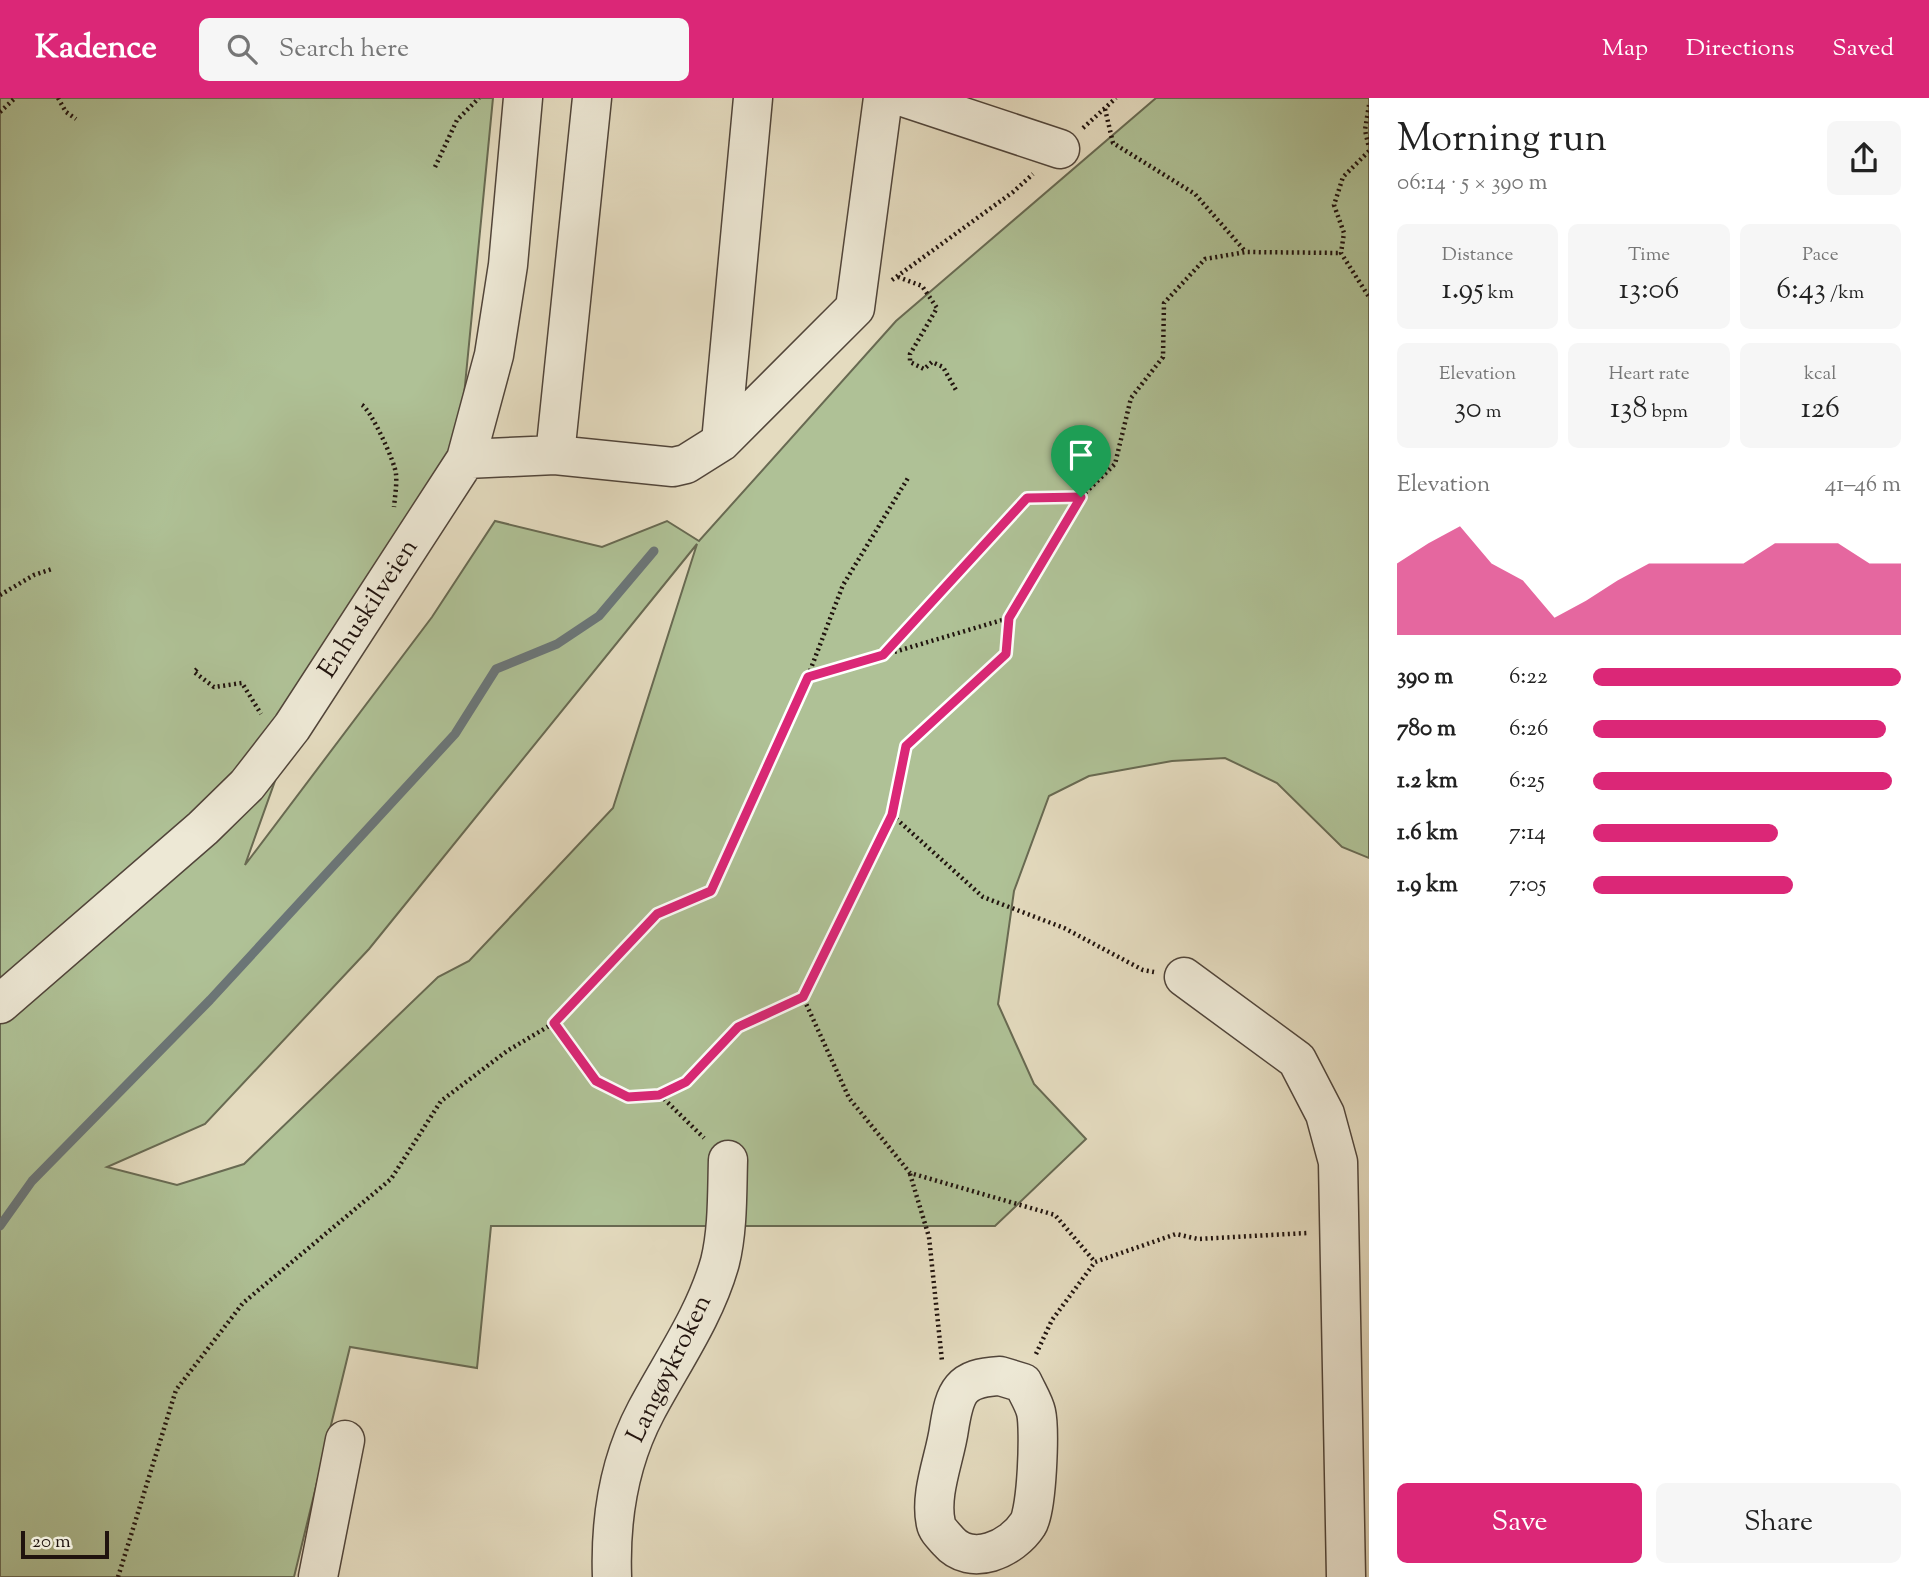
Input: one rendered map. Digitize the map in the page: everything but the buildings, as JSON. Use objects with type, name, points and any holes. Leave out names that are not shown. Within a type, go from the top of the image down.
[{"type":"street","name":"Enhuskilveien","points":[[0,1004],[203,828],[247,785],[292,727],[466,459],[494,355],[508,265],[523,98]]},
{"type":"street","points":[[555,455],[592,98]]},
{"type":"street","points":[[721,442],[753,98]]},
{"type":"street","points":[[466,459],[555,455],[673,467],[686,464],[721,442],[855,308],[883,98]]},
{"type":"street","points":[[906,98],[1060,149]]},
{"type":"street","points":[[1184,977],[1297,1060],[1325,1114],[1338,1162],[1346,1577]]},
{"type":"street","name":"Langøykroken","points":[[612,1577],[612,1522],[626,1460],[645,1413],[695,1326],[720,1261],[727,1160]]},
{"type":"street","points":[[1000,1376],[1023,1383],[1036,1412],[1035,1497],[1029,1523],[1004,1548],[971,1566],[936,1526],[935,1503],[953,1406],[962,1387],[976,1378],[1000,1376]]},
{"type":"street","points":[[318,1577],[345,1440]]},
{"type":"path","points":[[0,113],[15,98]]},
{"type":"path","points":[[58,98],[66,112],[76,119]]},
{"type":"path","points":[[435,167],[457,120],[479,98]]},
{"type":"path","points":[[855,308],[1013,192],[1116,98]]},
{"type":"path","points":[[1369,105],[1365,130],[1369,149],[1343,177],[1334,205],[1344,233],[1341,253],[1369,297]]},
{"type":"path","points":[[1105,109],[1113,143],[1195,194],[1246,252]]},
{"type":"path","points":[[554,1023],[596,1081],[628,1097],[659,1095],[686,1082],[738,1027],[803,997],[892,815],[906,746],[1006,654],[1009,618],[1081,497],[1115,464],[1130,398],[1163,357],[1164,303],[1205,259],[1246,252],[1341,253]]},
{"type":"path","points":[[897,277],[922,286],[937,308],[910,354],[910,362],[924,369],[932,362],[943,367],[957,392]]},
{"type":"path","points":[[362,405],[372,418],[396,471],[395,494]]},
{"type":"path","points":[[118,1577],[176,1391],[243,1303],[391,1179],[441,1101],[507,1051],[554,1023],[657,914],[711,891],[808,677],[843,585],[908,478]]},
{"type":"path","points":[[883,655],[1027,498],[1081,497]]},
{"type":"path","points":[[0,594],[34,575],[52,569]]},
{"type":"path","points":[[808,677],[1009,618]]},
{"type":"path","points":[[197,669],[194,672],[214,687],[242,683],[261,713]]},
{"type":"path","points":[[892,815],[983,897],[1064,928],[1143,970],[1184,977]]},
{"type":"path","points":[[803,997],[849,1098],[910,1173],[929,1237],[945,1385],[953,1406]]},
{"type":"path","points":[[659,1095],[727,1160]]},
{"type":"path","points":[[910,1173],[1055,1215],[1095,1262]]},
{"type":"path","points":[[1023,1383],[1052,1320],[1095,1262],[1176,1234],[1198,1239],[1341,1231]]},
{"type":"green space","points":[[0,98],[493,98],[458,457],[316,666],[245,865],[432,617],[495,521],[602,547],[667,521],[699,541],[896,321],[1156,98],[1369,98],[1369,858],[1342,847],[1277,783],[1225,758],[1172,761],[1089,776],[1049,796],[1014,891],[998,1004],[1034,1084],[1086,1139],[995,1226],[491,1226],[477,1368],[350,1347],[294,1577],[0,1577]],"holes":[[[697,544],[613,808],[469,961],[438,977],[244,1164],[177,1185],[107,1167],[205,1124],[369,949]]]},
{"type":"waterway","points":[[0,1226],[32,1181],[210,1000],[455,734],[496,669],[557,644],[599,616],[654,551]]},
{"type":"route","points":[[1081,497],[1009,618],[1006,654],[906,746],[892,815],[803,997],[738,1027],[686,1082],[659,1095],[628,1097],[596,1081],[554,1023],[657,914],[711,891],[808,677],[883,655],[1027,498],[1081,497]]}]
